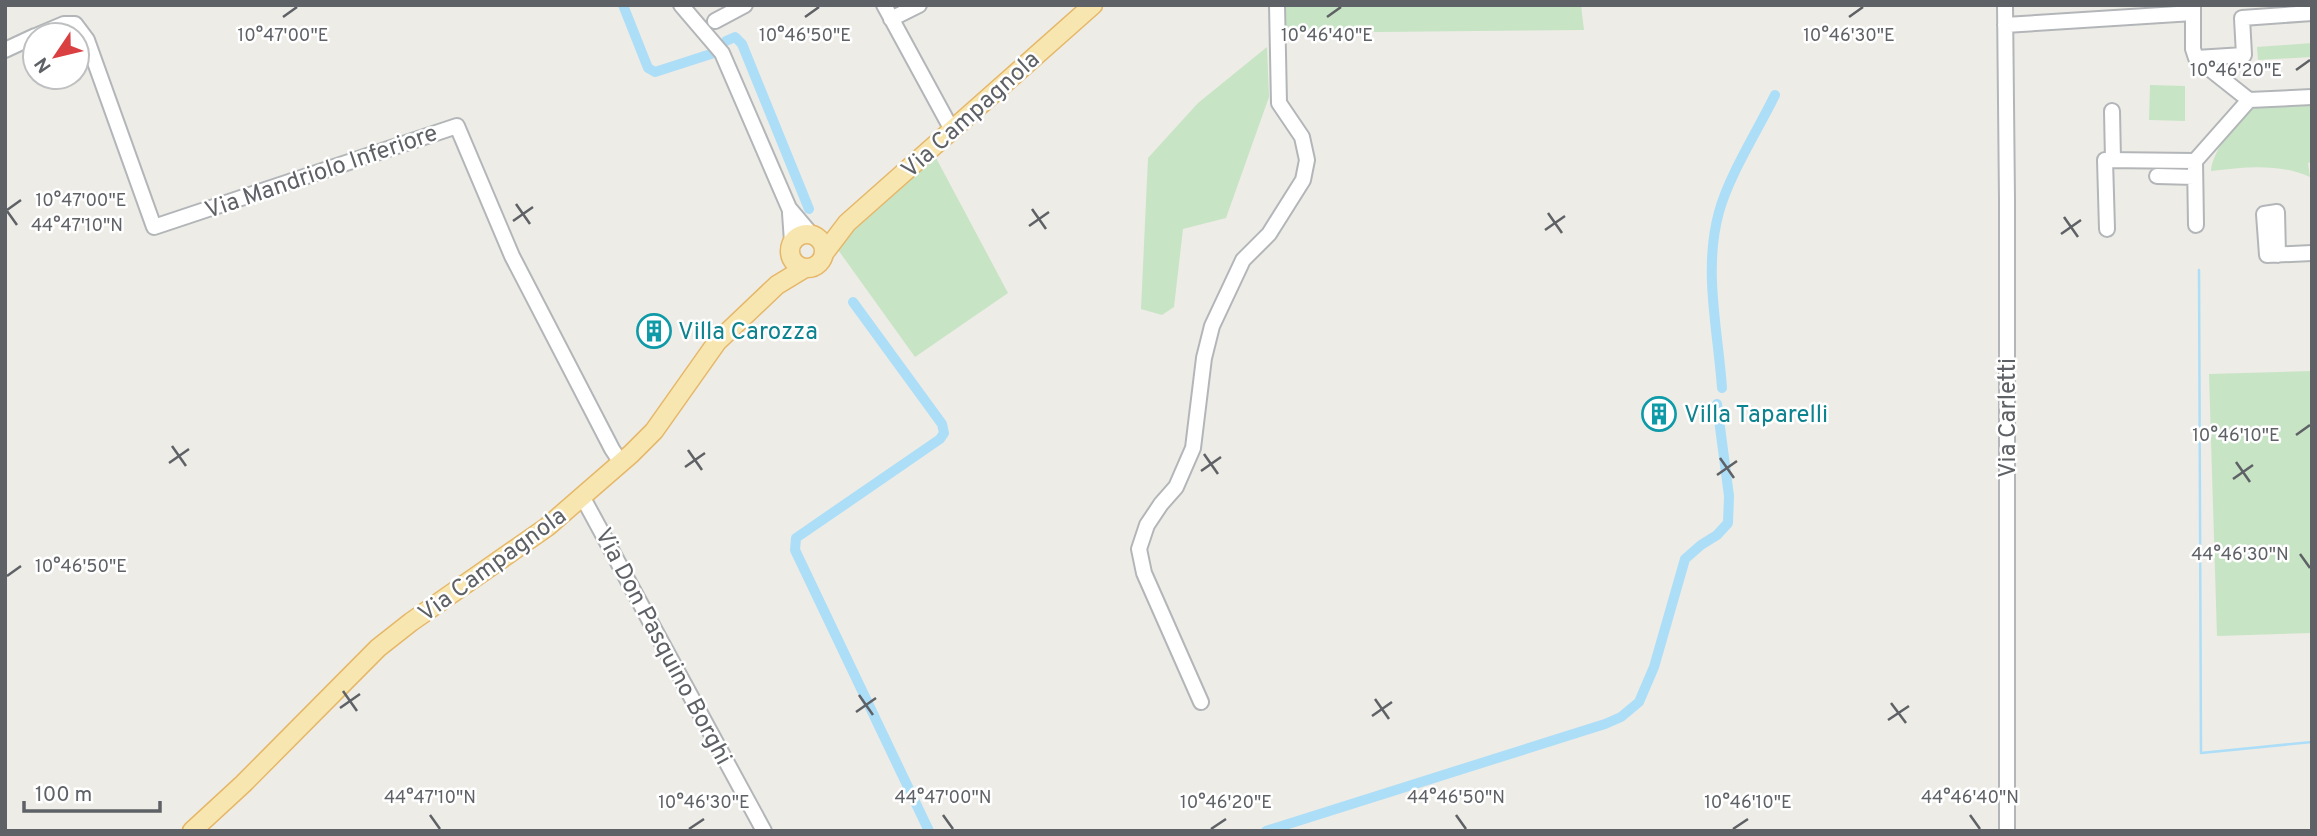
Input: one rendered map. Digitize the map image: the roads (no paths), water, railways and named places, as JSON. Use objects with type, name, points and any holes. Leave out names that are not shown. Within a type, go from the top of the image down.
[{"type":"main road","name":"Via Campagnola","points":[[192,831],[243,784],[378,648],[430,608],[527,542],[583,498],[654,431],[717,341],[777,285],[805,268],[820,263],[847,223],[1093,5]]},
{"type":"main road","name":"Via Campagnola","points":[[777,285],[787,270],[791,249],[800,235],[813,235],[847,223]]},
{"type":"main road","points":[[813,235],[822,243],[825,252]]},
{"type":"main road","points":[[791,249],[796,264],[805,268]]},
{"type":"street","points":[[681,5],[722,53],[789,208],[813,235]]},
{"type":"street","points":[[715,21],[745,5]]},
{"type":"street","points":[[919,5],[888,12],[952,130]]},
{"type":"street","points":[[1201,702],[1144,573],[1139,549],[1147,525],[1176,487],[1194,448],[1204,358],[1218,314],[1243,260],[1269,234],[1303,180],[1307,160],[1302,137],[1279,103],[1277,5]]},
{"type":"street","name":"Via Carletti","points":[[2005,5],[2007,831]]},
{"type":"street","points":[[2005,26],[2193,9],[2193,49],[2196,58],[2249,100],[2312,97]]},
{"type":"street","points":[[2196,58],[2244,55],[2242,18],[2312,13]]},
{"type":"street","name":"Via Mandriolo Inferiore","points":[[91,51],[154,227],[457,126],[512,256],[621,463]]},
{"type":"street","points":[[2196,225],[2195,160],[2249,100]]},
{"type":"street","points":[[2112,111],[2113,160]]},
{"type":"street","points":[[2107,229],[2105,160],[2195,160]]},
{"type":"street","points":[[2157,176],[2195,177]]},
{"type":"street","points":[[789,208],[791,249]]},
{"type":"street","points":[[2278,255],[2312,253]]},
{"type":"street","name":"Via Don Pasquino Borghi","points":[[583,498],[764,831]]},
{"type":"waterway","points":[[623,5],[648,68],[655,72],[714,53]]},
{"type":"waterway","points":[[726,41],[735,37],[742,44],[809,209]]},
{"type":"waterway","points":[[1722,388],[1713,300],[1714,234],[1730,183],[1775,95]]},
{"type":"waterway","points":[[2199,270],[2201,753],[2312,742]]},
{"type":"waterway","points":[[853,302],[942,424],[944,433],[940,439],[796,538],[795,550],[929,831]]},
{"type":"waterway","points":[[1266,831],[1605,724],[1621,717],[1639,702],[1654,667],[1685,559],[1717,535],[1728,523],[1729,496],[1717,404]]},
{"type":"place","name":"Villa Carozza","points":[[654,331]]},
{"type":"place","name":"Villa Taparelli","points":[[1659,414]]}]
